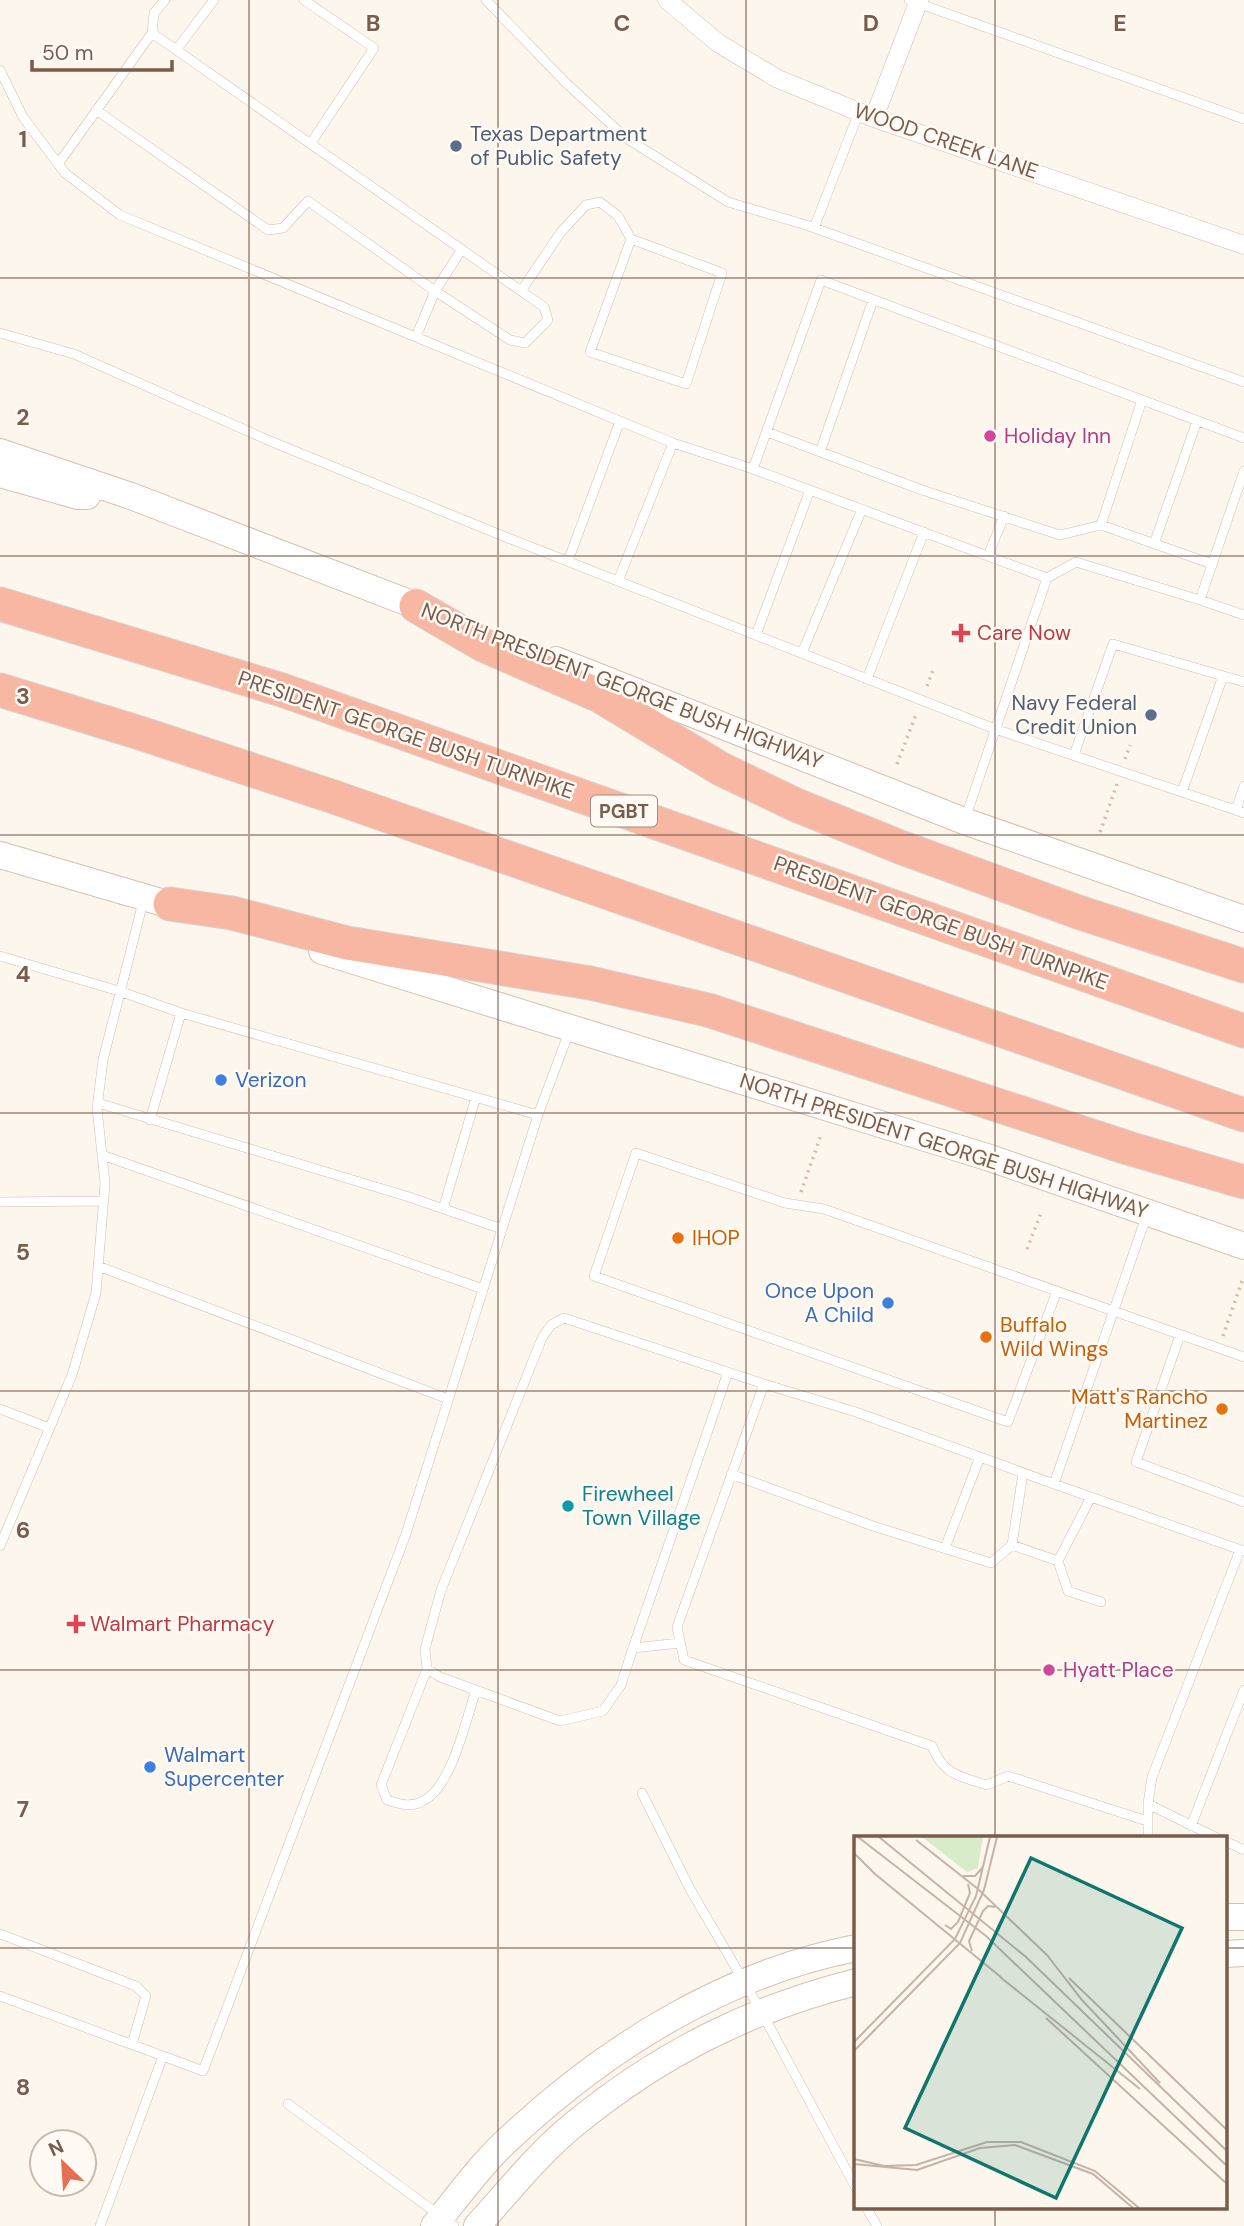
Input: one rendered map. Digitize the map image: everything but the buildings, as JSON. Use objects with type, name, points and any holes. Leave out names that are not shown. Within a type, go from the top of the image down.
[{"type":"highway","name":"PRESIDENT GEORGE BUSH TURNPIKE","points":[[0,604],[282,690],[1244,1031]]},
{"type":"highway","points":[[416,606],[483,645],[600,696],[721,769],[796,806],[1078,912],[1244,966]]},
{"type":"highway","points":[[0,690],[321,792],[1244,1115]]},
{"type":"highway","points":[[157,901],[232,913],[347,943],[590,984],[708,1010],[1128,1148],[1244,1182]]},
{"type":"main road","name":"NORTH PRESIDENT GEORGE BUSH HIGHWAY","points":[[0,452],[131,496],[964,821],[1244,919]]},
{"type":"main road","points":[[0,474],[78,496],[131,496]]},
{"type":"main road","name":"NORTH PRESIDENT GEORGE BUSH HIGHWAY","points":[[0,855],[571,1027],[990,1158],[1244,1246]]},
{"type":"main road","points":[[1226,1917],[1244,1917]]},
{"type":"main road","points":[[443,2223],[471,2177],[513,2134],[598,2065],[693,2006],[745,1982],[810,1959],[854,1948]]},
{"type":"main road","points":[[1226,1954],[1244,1953]]},
{"type":"main road","points":[[477,2226],[525,2171],[575,2123],[619,2090],[709,2035],[761,2011],[854,1983]]},
{"type":"street","name":"WOOD CREEK LANE","points":[[667,0],[718,43],[778,79],[867,115],[1244,245]]},
{"type":"street","points":[[867,115],[916,1]]},
{"type":"lane","points":[[58,164],[152,33],[154,13],[165,0]]},
{"type":"lane","points":[[176,50],[214,0]]},
{"type":"lane","points":[[304,0],[374,48],[311,143]]},
{"type":"lane","points":[[486,0],[565,82],[626,138],[728,202],[814,228],[1244,382]]},
{"type":"lane","points":[[916,1],[1244,119]]},
{"type":"lane","points":[[96,110],[268,230],[283,228],[308,201],[435,291],[510,340],[525,343],[548,320],[544,307],[152,33]]},
{"type":"lane","points":[[0,70],[23,117],[65,173],[120,215],[673,443],[753,469],[1046,578]]},
{"type":"lane","points":[[814,228],[867,115]]},
{"type":"lane","points":[[521,291],[561,232],[586,205],[600,202],[618,216],[631,239],[722,273],[686,384],[590,352],[631,239]]},
{"type":"lane","points":[[416,337],[435,291],[462,249]]},
{"type":"lane","points":[[753,469],[821,280],[1244,438]]},
{"type":"lane","points":[[820,452],[873,300]]},
{"type":"lane","points":[[0,333],[74,355],[270,441],[995,729],[1240,812],[1244,786]]},
{"type":"lane","points":[[1101,525],[1142,400]]},
{"type":"lane","points":[[568,561],[620,421]]},
{"type":"lane","points":[[1154,544],[1198,421]]},
{"type":"lane","points":[[767,432],[922,489],[1060,535],[1101,525],[1212,564]]},
{"type":"lane","points":[[618,581],[673,443]]},
{"type":"lane","points":[[1200,600],[1244,471]]},
{"type":"lane","points":[[757,635],[810,490]]},
{"type":"lane","points":[[802,653],[862,509]]},
{"type":"lane","points":[[988,556],[1004,516]]},
{"type":"lane","points":[[867,678],[924,532]]},
{"type":"lane","points":[[964,821],[1046,578],[1076,562],[1244,615]]},
{"type":"lane","points":[[1074,755],[1113,644],[1244,682]]},
{"type":"lane","points":[[1182,792],[1223,676]]},
{"type":"lane","points":[[0,1546],[72,1375],[96,1293],[105,1183],[98,1103],[103,1060],[119,991],[157,901]]},
{"type":"lane","points":[[0,956],[119,991],[181,1013],[538,1115]]},
{"type":"lane","points":[[150,1120],[181,1013]]},
{"type":"lane","points":[[0,1996],[202,2071],[406,1534],[538,1115],[571,1027]]},
{"type":"lane","points":[[443,1209],[476,1097]]},
{"type":"lane","points":[[98,1103],[502,1229]]},
{"type":"lane","points":[[1057,1291],[1009,1422],[594,1276],[636,1153],[785,1203],[824,1209],[1057,1291],[1113,1312],[1244,1357]]},
{"type":"lane","points":[[102,1156],[483,1289]]},
{"type":"lane","points":[[0,1202],[103,1201]]},
{"type":"lane","points":[[1054,1484],[1148,1213]]},
{"type":"lane","points":[[98,1266],[448,1399]]},
{"type":"lane","points":[[475,1690],[440,1787],[423,1801],[404,1806],[387,1800],[381,1785],[427,1669],[425,1649],[441,1590],[542,1338],[551,1325],[564,1318],[856,1412],[1242,1551],[1152,1777],[1148,1804],[1148,1836]]},
{"type":"lane","points":[[1180,1335],[1136,1462],[1244,1502]]},
{"type":"lane","points":[[427,1669],[440,1677],[561,1721],[603,1712],[621,1685],[728,1372]]},
{"type":"lane","points":[[764,1384],[677,1627],[684,1660],[932,1745],[939,1763],[958,1776],[987,1786],[1008,1776],[1147,1821]]},
{"type":"lane","points":[[0,1409],[49,1428]]},
{"type":"lane","points":[[945,1549],[980,1457]]},
{"type":"lane","points":[[732,1474],[873,1526],[991,1563],[1012,1545],[1023,1473]]},
{"type":"lane","points":[[1091,1497],[1059,1562],[1068,1591],[1101,1602]]},
{"type":"lane","points":[[1012,1545],[1059,1562]]},
{"type":"lane","points":[[633,1648],[680,1643]]},
{"type":"lane","points":[[1191,1826],[1244,1690]]},
{"type":"lane","points":[[642,1793],[690,1889],[745,1982],[854,2184]]},
{"type":"lane","points":[[1148,1804],[1213,1836]]},
{"type":"lane","points":[[1226,1841],[1244,1850]]},
{"type":"lane","points":[[0,1934],[136,1986],[146,1996],[132,2044]]},
{"type":"lane","points":[[100,2226],[163,2056]]},
{"type":"lane","points":[[288,2104],[443,2223]]},
{"type":"lane","points":[[867,2208],[877,2226]]},
{"type":"path","points":[[927,686],[933,670]]},
{"type":"path","points":[[897,764],[918,710]]},
{"type":"path","points":[[1124,763],[1130,745]]},
{"type":"path","points":[[1100,832],[1117,784]]},
{"type":"path","points":[[799,1196],[821,1135]]},
{"type":"path","points":[[1027,1249],[1041,1213]]},
{"type":"path","points":[[1223,1336],[1243,1278]]},
{"type":"place","name":"Texas Department of Public Safety","points":[[456,146]]},
{"type":"place","name":"Holiday Inn","points":[[990,436]]},
{"type":"place","name":"Care Now","points":[[961,633]]},
{"type":"place","name":"Navy Federal Credit Union","points":[[1151,715]]},
{"type":"place","name":"Verizon","points":[[221,1080]]},
{"type":"place","name":"IHOP","points":[[678,1238]]},
{"type":"place","name":"Once Upon A Child","points":[[888,1303]]},
{"type":"place","name":"Buffalo Wild Wings","points":[[986,1337]]},
{"type":"place","name":"Matt's Rancho Martinez","points":[[1222,1409]]},
{"type":"place","name":"Firewheel Town Village","points":[[568,1506]]},
{"type":"place","name":"Walmart Pharmacy","points":[[76,1624]]},
{"type":"place","name":"Hyatt Place","points":[[1049,1670]]},
{"type":"place","name":"Walmart Supercenter","points":[[150,1767]]}]
